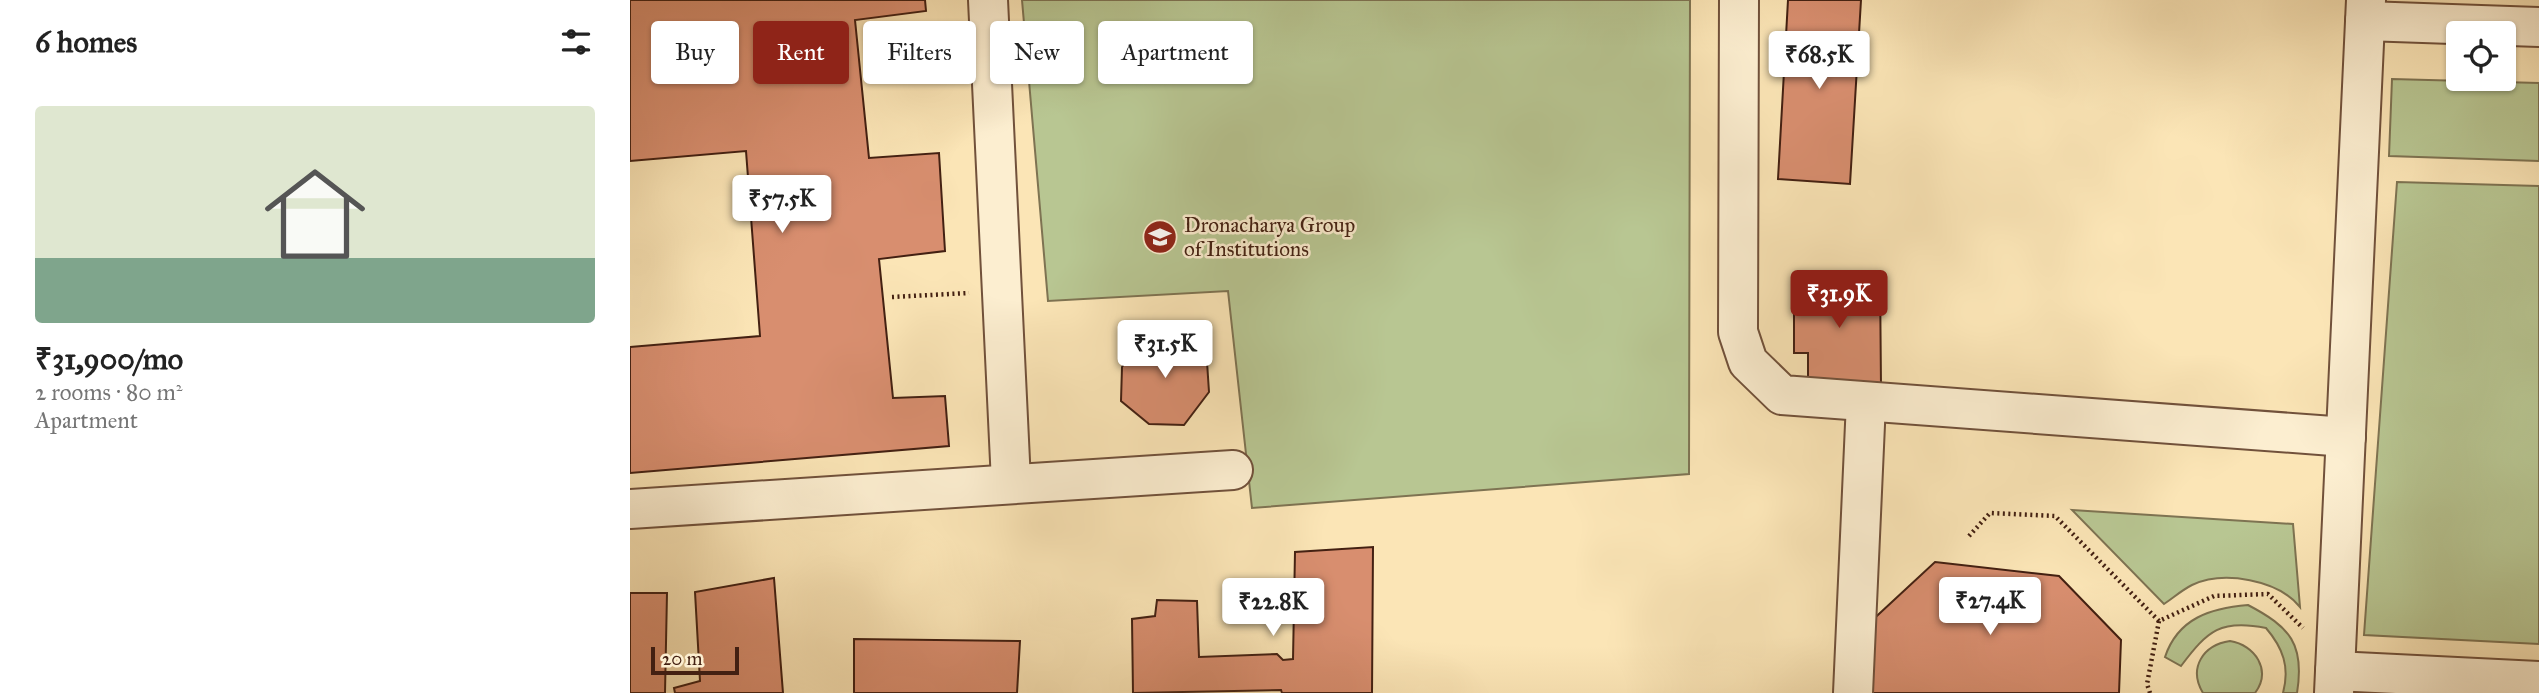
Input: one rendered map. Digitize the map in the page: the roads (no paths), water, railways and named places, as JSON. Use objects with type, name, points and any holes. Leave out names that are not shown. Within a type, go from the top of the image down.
[{"type":"lane","points":[[988,0],[1011,482]]},
{"type":"lane","points":[[1739,0],[1738,332],[1748,362],[1782,395],[2346,437]]},
{"type":"lane","points":[[2539,27],[2365,11],[2335,682],[2539,681]]},
{"type":"lane","points":[[1853,693],[1866,402]]},
{"type":"lane","points":[[630,509],[1011,482],[1233,470]]},
{"type":"place","name":"Dronacharya Group of Institutions","points":[[1160,237]]}]
